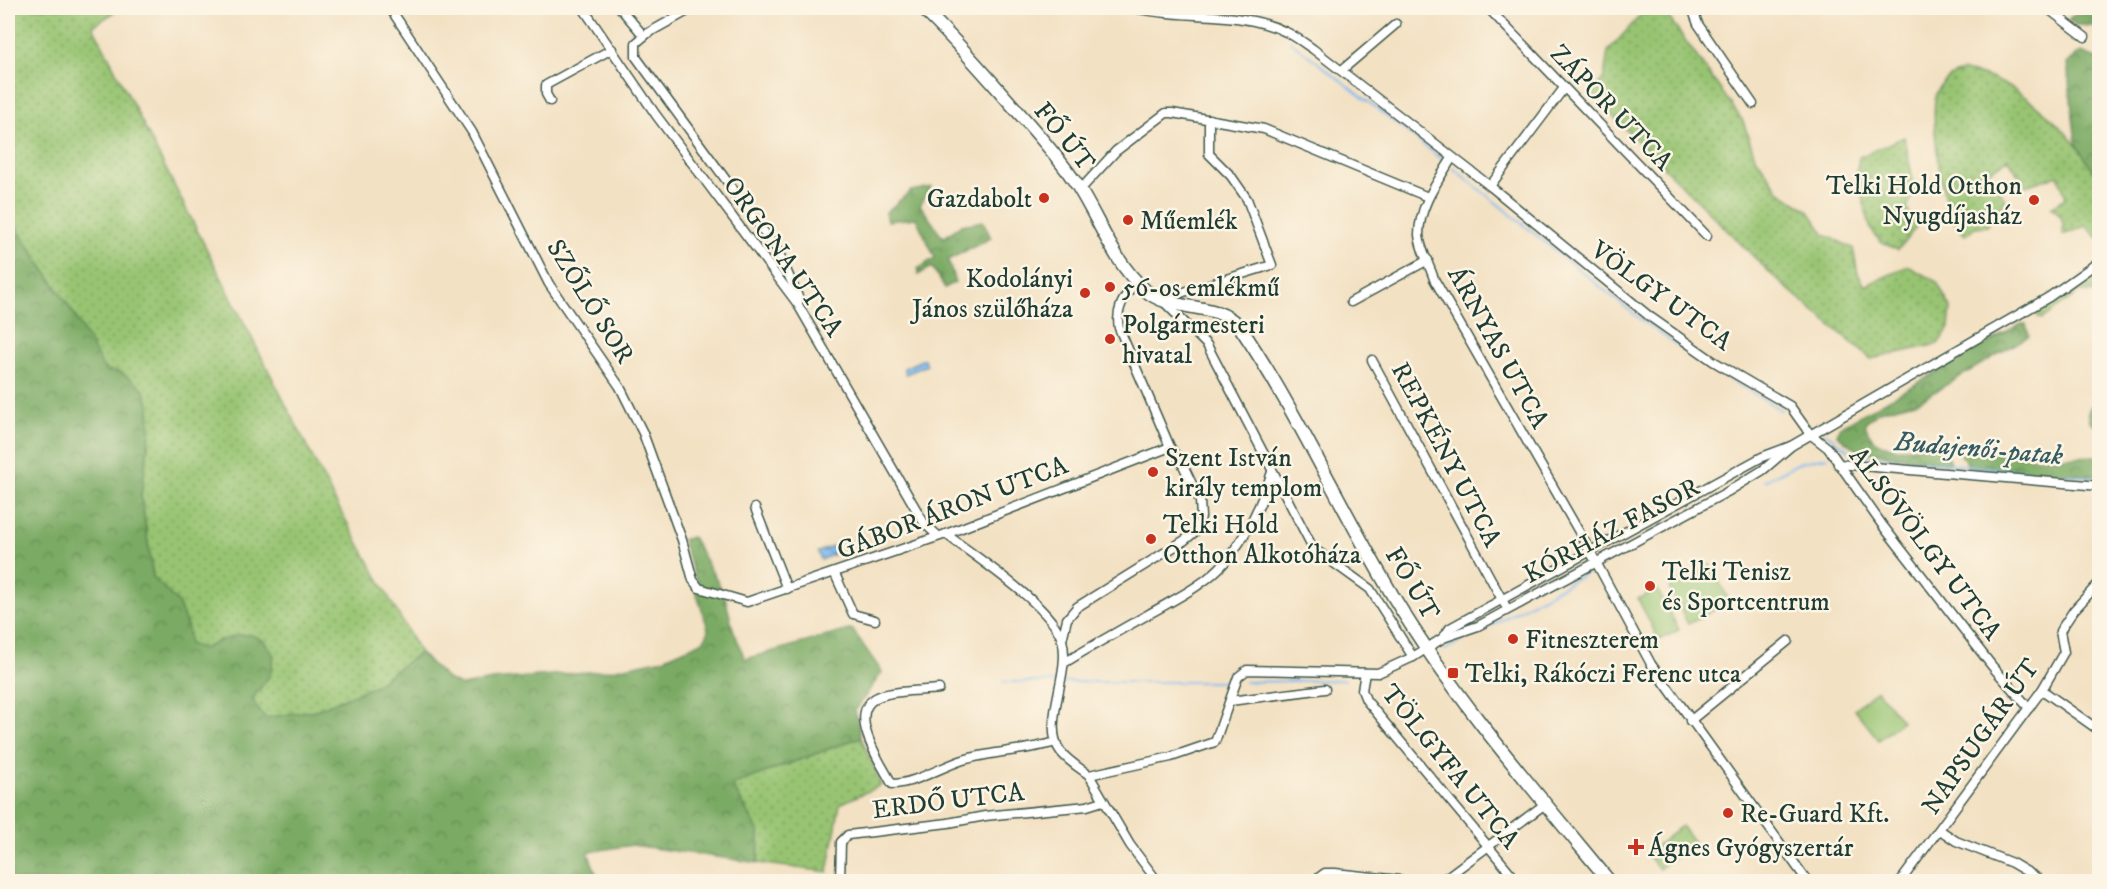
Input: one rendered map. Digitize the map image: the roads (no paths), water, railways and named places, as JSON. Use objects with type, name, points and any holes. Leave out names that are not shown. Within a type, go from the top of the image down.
[{"type":"main road","name":"FŐ ÚT","points":[[922,8],[964,50],[1048,146],[1080,190],[1119,259],[1146,291],[1161,299],[1220,312],[1231,317],[1240,327],[1389,588],[1427,648],[1545,804],[1610,882]]},
{"type":"street","name":"SZŐLŐ SOR","points":[[390,8],[472,132],[549,284],[620,387],[643,433],[682,540],[693,580],[699,588],[747,602]]},
{"type":"street","name":"ORGONA UTCA","points":[[582,8],[656,115],[797,303],[924,522],[1039,604],[1062,640]]},
{"type":"street","points":[[620,8],[644,36]]},
{"type":"street","points":[[693,8],[644,36],[636,43],[636,57],[778,251],[799,299],[797,303]]},
{"type":"street","points":[[1134,8],[1177,16],[1212,17],[1251,22],[1284,31],[1342,70],[1490,186],[1564,88]]},
{"type":"street","points":[[1212,17],[1217,8]]},
{"type":"street","name":"ZÁPOR UTCA","points":[[1488,8],[1707,236]]},
{"type":"street","points":[[1692,8],[1698,24],[1753,104]]},
{"type":"street","points":[[2047,8],[2085,38]]},
{"type":"street","points":[[1342,70],[1396,24]]},
{"type":"street","points":[[550,101],[546,94],[546,85],[612,49]]},
{"type":"street","points":[[1080,190],[1116,151],[1166,113],[1264,129],[1428,196]]},
{"type":"street","points":[[1161,299],[1272,265],[1247,199],[1231,176],[1209,154],[1209,119]]},
{"type":"street","name":"ÁRNYAS UTCA","points":[[1452,158],[1428,196],[1419,236],[1434,279],[1596,561],[1651,664],[1808,882]]},
{"type":"street","name":"VÖLGY UTCA","points":[[1490,186],[1649,316],[1713,361],[1790,406],[1810,434]]},
{"type":"street","points":[[1351,302],[1428,260]]},
{"type":"street","name":"KÓRHÁZ FASOR","points":[[1089,775],[1171,757],[1215,742],[1238,676],[1247,670],[1365,673],[1387,671],[1443,638],[1470,629],[1744,481],[1771,464],[1791,446],[1810,434],[2049,297],[2100,261]]},
{"type":"street","points":[[1136,280],[1119,306],[1117,318],[1170,447],[1183,465],[1200,501],[1201,517],[1196,531],[1077,607],[1067,619],[1062,640],[1063,676],[1055,702],[1056,742],[1060,751],[1089,775],[1130,845],[1158,882]]},
{"type":"street","name":"FŐ ÚT","points":[[1161,299],[1207,345],[1313,548],[1370,589],[1413,657]]},
{"type":"street","name":"REPKÉNY UTCA","points":[[1372,360],[1508,609]]},
{"type":"street","name":"ALSÓVÖLGY UTCA","points":[[1810,434],[1828,448],[1992,666],[2030,708]]},
{"type":"street","name":"KÓRHÁZ FASOR","points":[[1443,638],[1450,628],[1739,472],[1762,457],[1791,446]]},
{"type":"street","name":"GÁBOR ÁRON UTCA","points":[[747,602],[835,574],[942,535],[1170,447]]},
{"type":"street","points":[[1838,464],[2100,486]]},
{"type":"street","points":[[1064,663],[1181,595],[1206,579],[1223,564],[1238,546],[1254,517],[1272,472]]},
{"type":"street","points":[[1739,472],[1744,481]]},
{"type":"street","points":[[755,508],[787,589]]},
{"type":"street","points":[[835,574],[853,614],[875,620]]},
{"type":"street","name":"NAPSUGÁR ÚT","points":[[1900,882],[2042,690],[2064,652],[2060,631],[2074,610],[2100,582]]},
{"type":"street","points":[[1690,721],[1788,641]]},
{"type":"street","name":"TÖLGYFA UTCA","points":[[1365,673],[1362,690],[1366,700],[1518,882]]},
{"type":"street","points":[[939,689],[886,694],[873,700],[864,712],[863,725],[892,784],[904,784],[965,760],[1033,749],[1056,742]]},
{"type":"street","points":[[1230,701],[1325,689]]},
{"type":"street","points":[[2042,690],[2100,732]]},
{"type":"street","name":"ERDŐ UTCA","points":[[840,882],[841,842],[848,835],[870,830],[948,823],[985,816],[1087,806],[1103,801]]},
{"type":"street","points":[[1438,881],[1545,804]]},
{"type":"street","points":[[1940,830],[1956,841],[2012,863],[2044,882]]},
{"type":"street","points":[[1313,882],[1325,873],[1335,873],[1418,882]]},
{"type":"water","points":[[924,359],[927,365],[906,374],[904,368]]},
{"type":"water","points":[[833,546],[836,553],[821,560],[818,552]]},
{"type":"waterway","points":[[1290,41],[1443,160]]},
{"type":"waterway","points":[[1453,168],[1644,322],[1705,365],[1781,410]]},
{"type":"waterway","name":"Budajenői-patak","points":[[1824,432],[1855,455],[2100,478]]},
{"type":"waterway","points":[[1764,481],[1801,462],[1828,457]]},
{"type":"waterway","points":[[1602,565],[1616,557]]},
{"type":"waterway","points":[[1472,636],[1594,569]]},
{"type":"waterway","points":[[1445,650],[1463,640]]},
{"type":"waterway","points":[[1245,682],[1345,680]]},
{"type":"waterway","points":[[1003,682],[1057,682]]},
{"type":"waterway","points":[[1063,682],[1233,682]]},
{"type":"place","name":"Gazdabolt","points":[[1044,198]]},
{"type":"place","name":"Telki Hold Otthon Nyugdíjasház","points":[[2034,200]]},
{"type":"place","name":"Műemlék","points":[[1128,220]]},
{"type":"place","name":"56-os emlékmű","points":[[1110,287]]},
{"type":"place","name":"Kodolányi János szülőháza","points":[[1085,293]]},
{"type":"place","name":"Polgármesteri hivatal","points":[[1110,339]]},
{"type":"place","name":"Szent István király templom","points":[[1153,472]]},
{"type":"place","name":"Telki Hold Otthon Alkotóháza","points":[[1151,539]]},
{"type":"place","name":"Telki Tenisz és Sportcentrum","points":[[1650,586]]},
{"type":"place","name":"Fitneszterem","points":[[1513,639]]},
{"type":"place","name":"Telki, Rákóczi Ferenc utca","points":[[1453,673]]},
{"type":"place","name":"Re-Guard Kft.","points":[[1728,813]]},
{"type":"place","name":"Ágnes Gyógyszertár","points":[[1636,847]]}]
